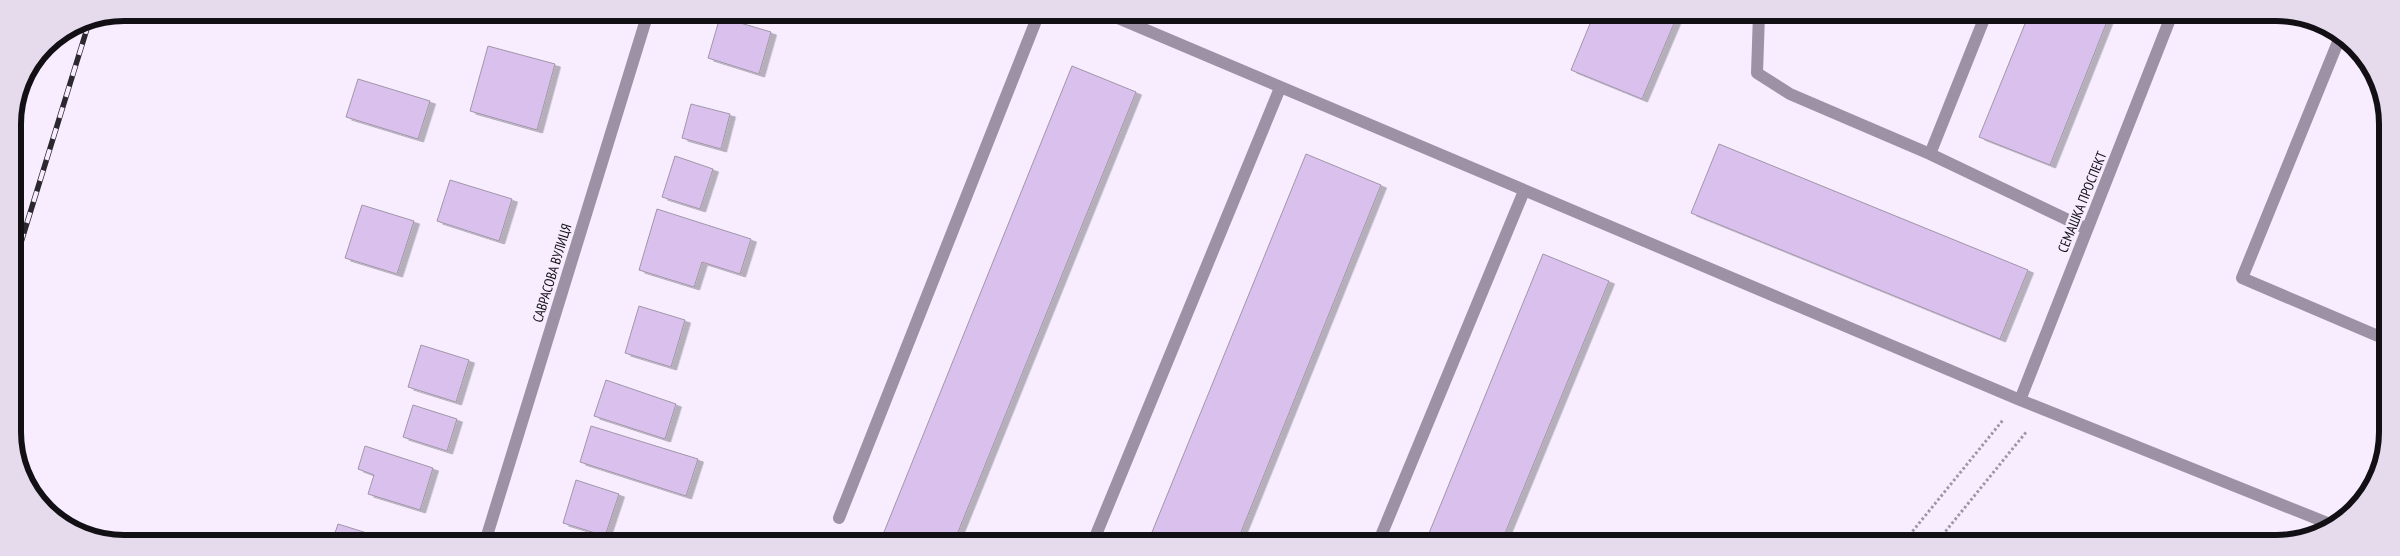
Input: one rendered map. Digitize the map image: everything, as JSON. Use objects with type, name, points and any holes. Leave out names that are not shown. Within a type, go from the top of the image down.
[{"type":"street","name":"САВРАСОВА ВУЛИЦЯ","points":[[487,535],[646,21]]},
{"type":"street","points":[[839,518],[1036,21]]},
{"type":"street","points":[[1122,21],[2044,410],[2325,522]]},
{"type":"street","points":[[1759,21],[1757,73],[1790,94],[1930,154],[2087,229]]},
{"type":"street","points":[[1930,154],[1983,21]]},
{"type":"street","name":"СЕМАШКА ПРОСПЕКТ","points":[[2020,400],[2169,21]]},
{"type":"street","points":[[2338,42],[2242,278],[2379,335]]},
{"type":"street","points":[[1096,535],[1280,88]]},
{"type":"street","points":[[1381,535],[1524,190]]},
{"type":"path","points":[[1910,535],[2020,400]]},
{"type":"path","points":[[1942,535],[2044,410]]},
{"type":"building","points":[[719,21],[734,21],[771,32],[759,74],[708,58]]},
{"type":"building","points":[[1591,21],[1675,21],[1642,99],[1571,70]]},
{"type":"building","points":[[2026,21],[2107,21],[2050,165],[1979,137]]},
{"type":"building","points":[[488,46],[555,64],[537,130],[470,111]]},
{"type":"building","points":[[1072,66],[1136,92],[957,535],[883,535]]},
{"type":"building","points":[[358,79],[430,101],[418,139],[346,117]]},
{"type":"building","points":[[691,104],[730,114],[721,149],[682,138]]},
{"type":"building","points":[[1719,144],[2028,270],[2000,339],[1691,213]]},
{"type":"building","points":[[1306,154],[1381,185],[1240,535],[1151,535]]},
{"type":"building","points":[[675,156],[713,169],[700,209],[662,197]]},
{"type":"building","points":[[450,180],[512,199],[499,241],[437,221]]},
{"type":"building","points":[[362,205],[414,221],[397,274],[345,258]]},
{"type":"building","points":[[657,209],[751,239],[740,274],[702,262],[694,287],[639,270]]},
{"type":"building","points":[[1543,254],[1609,281],[1504,535],[1428,535]]},
{"type":"building","points":[[639,306],[685,320],[671,367],[625,353]]},
{"type":"building","points":[[421,345],[469,360],[456,402],[408,387]]},
{"type":"building","points":[[606,380],[676,404],[665,439],[594,416]]},
{"type":"building","points":[[413,405],[457,419],[447,451],[403,437]]},
{"type":"building","points":[[591,426],[698,459],[686,496],[580,462]]},
{"type":"building","points":[[365,446],[433,468],[420,510],[368,494],[374,475],[358,469]]},
{"type":"building","points":[[576,480],[619,494],[605,535],[563,523]]},
{"type":"building","points":[[338,524],[373,535],[334,535]]},
{"type":"railway","points":[[21,242],[87,28]]}]
